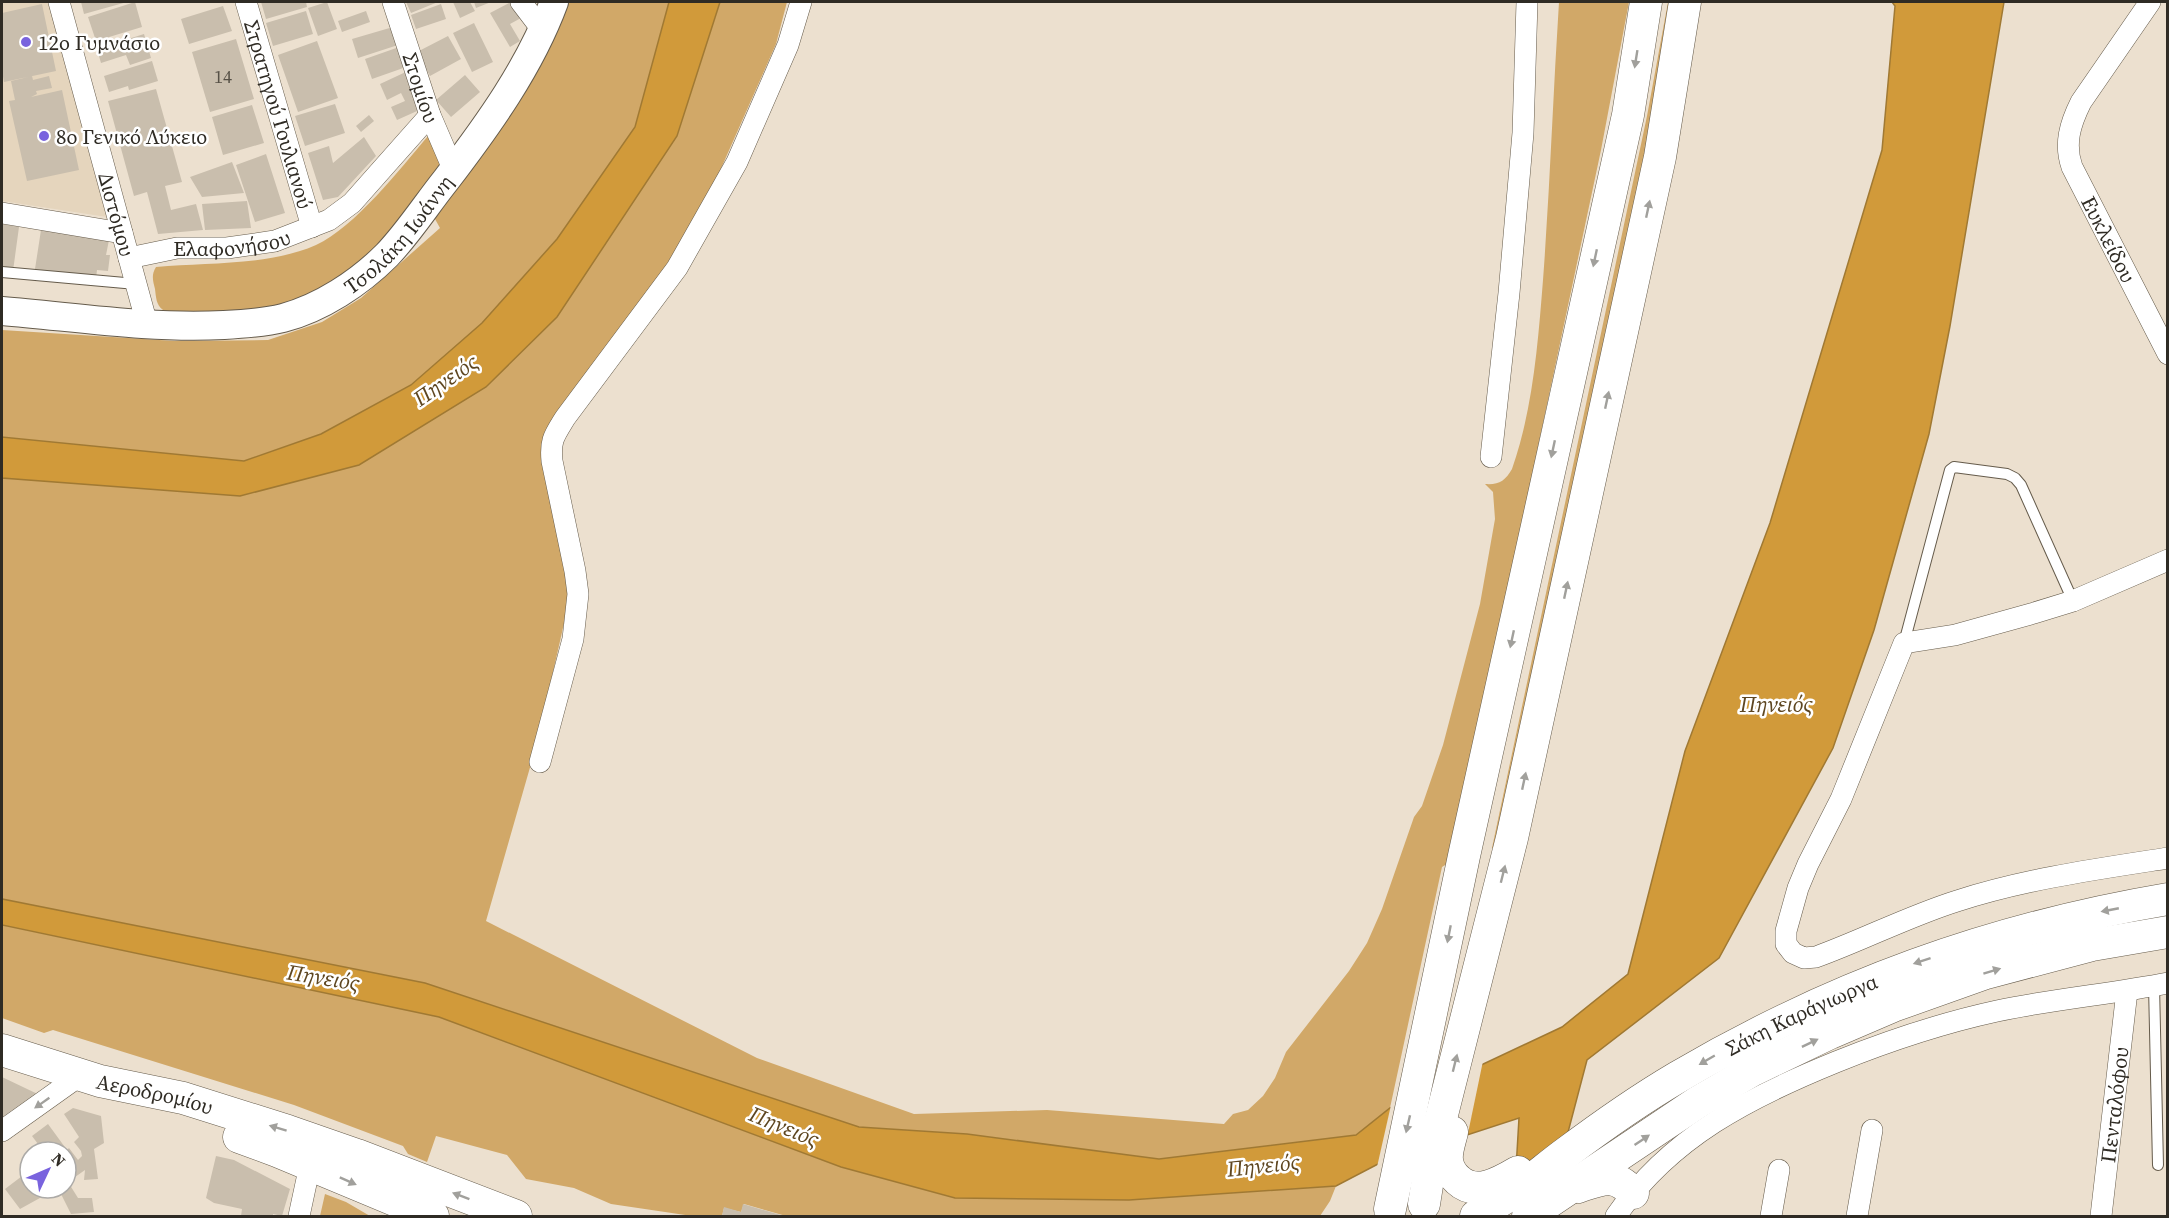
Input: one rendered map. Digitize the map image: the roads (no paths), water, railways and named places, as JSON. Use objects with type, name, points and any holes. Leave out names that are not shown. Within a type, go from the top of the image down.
[{"type":"main road","points":[[1383,1213],[1398,1168],[1425,1052],[1464,856],[1628,115],[1646,2]]},
{"type":"main road","points":[[1383,1213],[1410,1204],[1437,1213],[1439,1160],[1447,1096],[1512,838],[1660,157],[1685,2]]},
{"type":"main road","name":"Σάκη Καράγιωργα","points":[[1476,1202],[1499,1182],[1539,1160],[1566,1153],[1671,1081],[1736,1044],[1854,987],[1911,965],[2028,929],[2168,899]]},
{"type":"main road","name":"Σάκη Καράγιωργα","points":[[1528,1216],[1582,1183],[1698,1102],[1753,1070],[1830,1033],[1893,1006],[1986,973],[2092,945],[2168,932]]},
{"type":"main road","points":[[2,1050],[91,1077]]},
{"type":"main road","name":"Αεροδρομίου","points":[[91,1077],[132,1099],[277,1151],[433,1216]]},
{"type":"main road","name":"Αεροδρομίου","points":[[91,1077],[183,1098],[288,1131],[516,1216]]},
{"type":"main road","points":[[1439,1160],[1458,1181],[1469,1188],[1476,1202]]},
{"type":"main road","points":[[1582,1183],[1612,1179],[1622,1182],[1625,1205]]},
{"type":"street","name":"Διστόμου","points":[[59,2],[147,324]]},
{"type":"street","name":"Στρατηγού Γουλιανού","points":[[246,2],[312,227]]},
{"type":"street","name":"Στομίου","points":[[393,2],[430,116],[454,171]]},
{"type":"street","points":[[521,2],[543,31]]},
{"type":"street","name":"Τσολάκη Ιωάννη","points":[[2,311],[147,324],[199,326],[247,324],[284,318],[307,309],[344,289],[386,256],[454,171],[493,116],[543,31],[554,2]]},
{"type":"street","points":[[540,762],[573,639],[578,594],[552,461],[553,438],[565,418],[677,268],[741,152],[788,45],[801,2]]},
{"type":"street","points":[[1491,457],[1507,316],[1523,133],[1527,2]]},
{"type":"street","name":"Ευκλείδου","points":[[2150,2],[2092,85],[2073,119],[2068,155],[2072,167],[2168,354]]},
{"type":"street","name":"Ελαφονήσου","points":[[129,258],[177,248],[228,248],[260,244],[283,238],[329,220],[352,203],[430,116]]},
{"type":"street","points":[[2,213],[122,233]]},
{"type":"street","points":[[2168,560],[2073,601],[1955,635],[1904,643],[1846,788],[1813,852],[1798,888],[1785,931],[1786,944],[1793,953],[1804,958],[1816,957],[1925,912],[1996,889],[2168,858]]},
{"type":"street","points":[[1625,1205],[1681,1146],[1717,1119],[1764,1093],[1824,1067],[1876,1046],[1953,1021],[2050,1001],[2161,984]]},
{"type":"street","name":"Πενταλόφου","points":[[2101,1216],[2127,991]]},
{"type":"street","points":[[2,1131],[91,1077]]},
{"type":"street","points":[[1857,1216],[1872,1130]]},
{"type":"street","points":[[299,1216],[310,1165]]},
{"type":"street","points":[[1771,1216],[1779,1170]]},
{"type":"lane","points":[[2,272],[136,284]]},
{"type":"lane","points":[[1904,643],[1950,470],[1954,468],[2007,474],[2015,478],[2021,485],[2073,601]]},
{"type":"lane","points":[[2158,1165],[2161,984]]},
{"type":"water","name":"Πηνειός","points":[[669,2],[720,2],[677,136],[557,317],[486,387],[359,465],[240,496],[2,478],[2,437],[244,461],[321,434],[411,385],[482,323],[557,239],[635,127]]},
{"type":"water","name":"Πηνειός","points":[[1892,2],[2004,2],[1950,326],[1929,434],[1874,630],[1833,748],[1719,958],[1587,1060],[1546,1216],[1516,1169],[1519,1118],[1378,1164],[1336,1186],[1129,1200],[955,1198],[841,1167],[439,1017],[2,925],[2,899],[425,983],[859,1127],[967,1134],[1159,1159],[1356,1135],[1390,1108],[1562,1027],[1628,974],[1685,751],[1770,523],[1882,150],[1895,6]]},
{"type":"place","name":"12ο Γυμνάσιο","points":[[26,42]]},
{"type":"place","name":"8ο Γενικό Λύκειο","points":[[44,136]]}]
